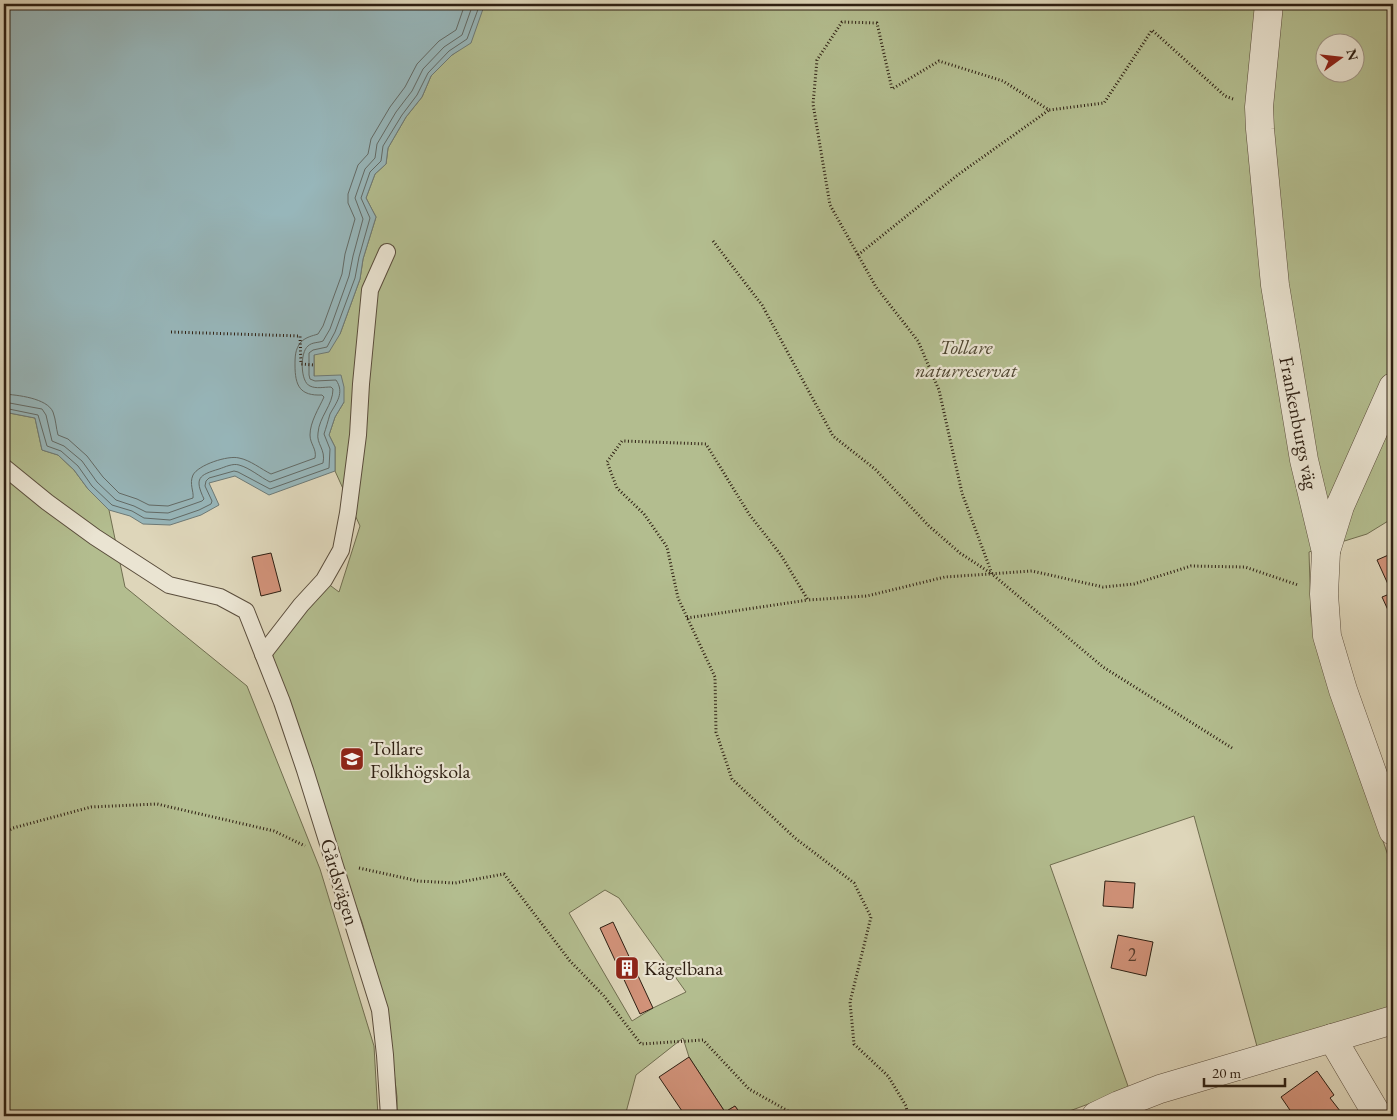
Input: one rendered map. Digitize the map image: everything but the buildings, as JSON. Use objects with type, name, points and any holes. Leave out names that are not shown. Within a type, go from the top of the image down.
[{"type":"street","name":"Frankenburgs väg","points":[[1269,4],[1259,107],[1278,303],[1304,460],[1326,552],[1324,594],[1328,636],[1343,690],[1393,831]]},
{"type":"street","points":[[1326,552],[1340,506],[1393,387]]},
{"type":"street","points":[[1096,1116],[1160,1089],[1393,1020]]},
{"type":"street","points":[[1332,1038],[1378,1116]]},
{"type":"lane","points":[[263,654],[301,605],[324,580],[341,550],[348,513],[358,435],[370,290],[387,252]]},
{"type":"lane","name":"Gårdsvägen","points":[[4,468],[95,537],[169,585],[220,598],[246,611],[299,753],[380,1010],[387,1072],[389,1116]]},
{"type":"path","points":[[992,574],[962,493],[939,390],[918,341],[876,287],[830,205],[813,104],[817,60],[842,22],[877,22],[892,90],[939,60],[1003,81],[1049,110]]},
{"type":"path","points":[[858,255],[959,174],[1049,110],[1104,103],[1152,30],[1224,96],[1259,107]]},
{"type":"path","points":[[713,241],[762,306],[832,436],[875,469],[928,526],[960,553],[992,574],[1103,667],[1232,748]]},
{"type":"path","points":[[171,332],[300,336],[302,364],[314,365]]},
{"type":"path","points":[[808,600],[782,555],[749,514],[706,444],[622,442],[607,462],[617,488],[644,514],[667,547],[678,598],[715,677],[716,732],[732,778],[795,838],[854,883],[871,917],[850,1002],[854,1044],[888,1076],[906,1106],[908,1116]]},
{"type":"path","points":[[687,618],[808,600],[867,596],[945,577],[1032,571],[1103,587],[1134,584],[1191,566],[1245,567],[1324,594]]},
{"type":"path","points":[[4,833],[13,828],[91,807],[157,804],[274,830],[345,865],[418,881],[455,883],[504,874],[570,961],[604,996],[641,1044],[703,1040],[749,1089],[797,1116]]},
{"type":"green space","name":"Tollare naturreservat","points":[[482,4],[1393,4],[1393,518],[1367,534],[1309,552],[1311,616],[1322,663],[1393,870],[1393,1006],[1258,1050],[1194,816],[1050,865],[1129,1089],[1056,1116],[742,1116],[735,1106],[725,1112],[689,1057],[683,1038],[636,1075],[625,1116],[397,1116],[397,1097],[386,1006],[362,922],[281,685],[272,653],[327,583],[339,592],[360,526],[335,471],[335,447],[329,435],[335,417],[344,402],[314,376],[314,354],[340,334],[360,279],[363,259],[376,217],[366,198],[375,174],[386,164],[388,148],[406,117],[422,97],[431,76],[459,50]],"holes":[[[605,890],[619,898],[686,992],[653,1008],[632,1021],[569,913]]]},
{"type":"green space","points":[[4,412],[35,418],[42,450],[58,455],[74,470],[88,489],[109,510],[125,587],[247,686],[320,869],[374,1046],[378,1116],[4,1116]]},
{"type":"water","points":[[4,4],[486,4],[471,43],[452,55],[431,76],[422,97],[406,117],[388,148],[386,164],[375,174],[366,198],[376,217],[363,259],[360,279],[340,334],[329,352],[314,355],[314,376],[341,375],[344,387],[344,402],[335,417],[329,435],[335,447],[335,471],[269,495],[235,476],[209,483],[219,505],[201,515],[170,525],[143,524],[130,516],[109,510],[88,489],[74,470],[58,455],[42,450],[35,418],[4,412]]},
{"type":"place","name":"Tollare Folkhögskola","points":[[352,759]]},
{"type":"place","name":"Kägelbana","points":[[627,968]]}]
